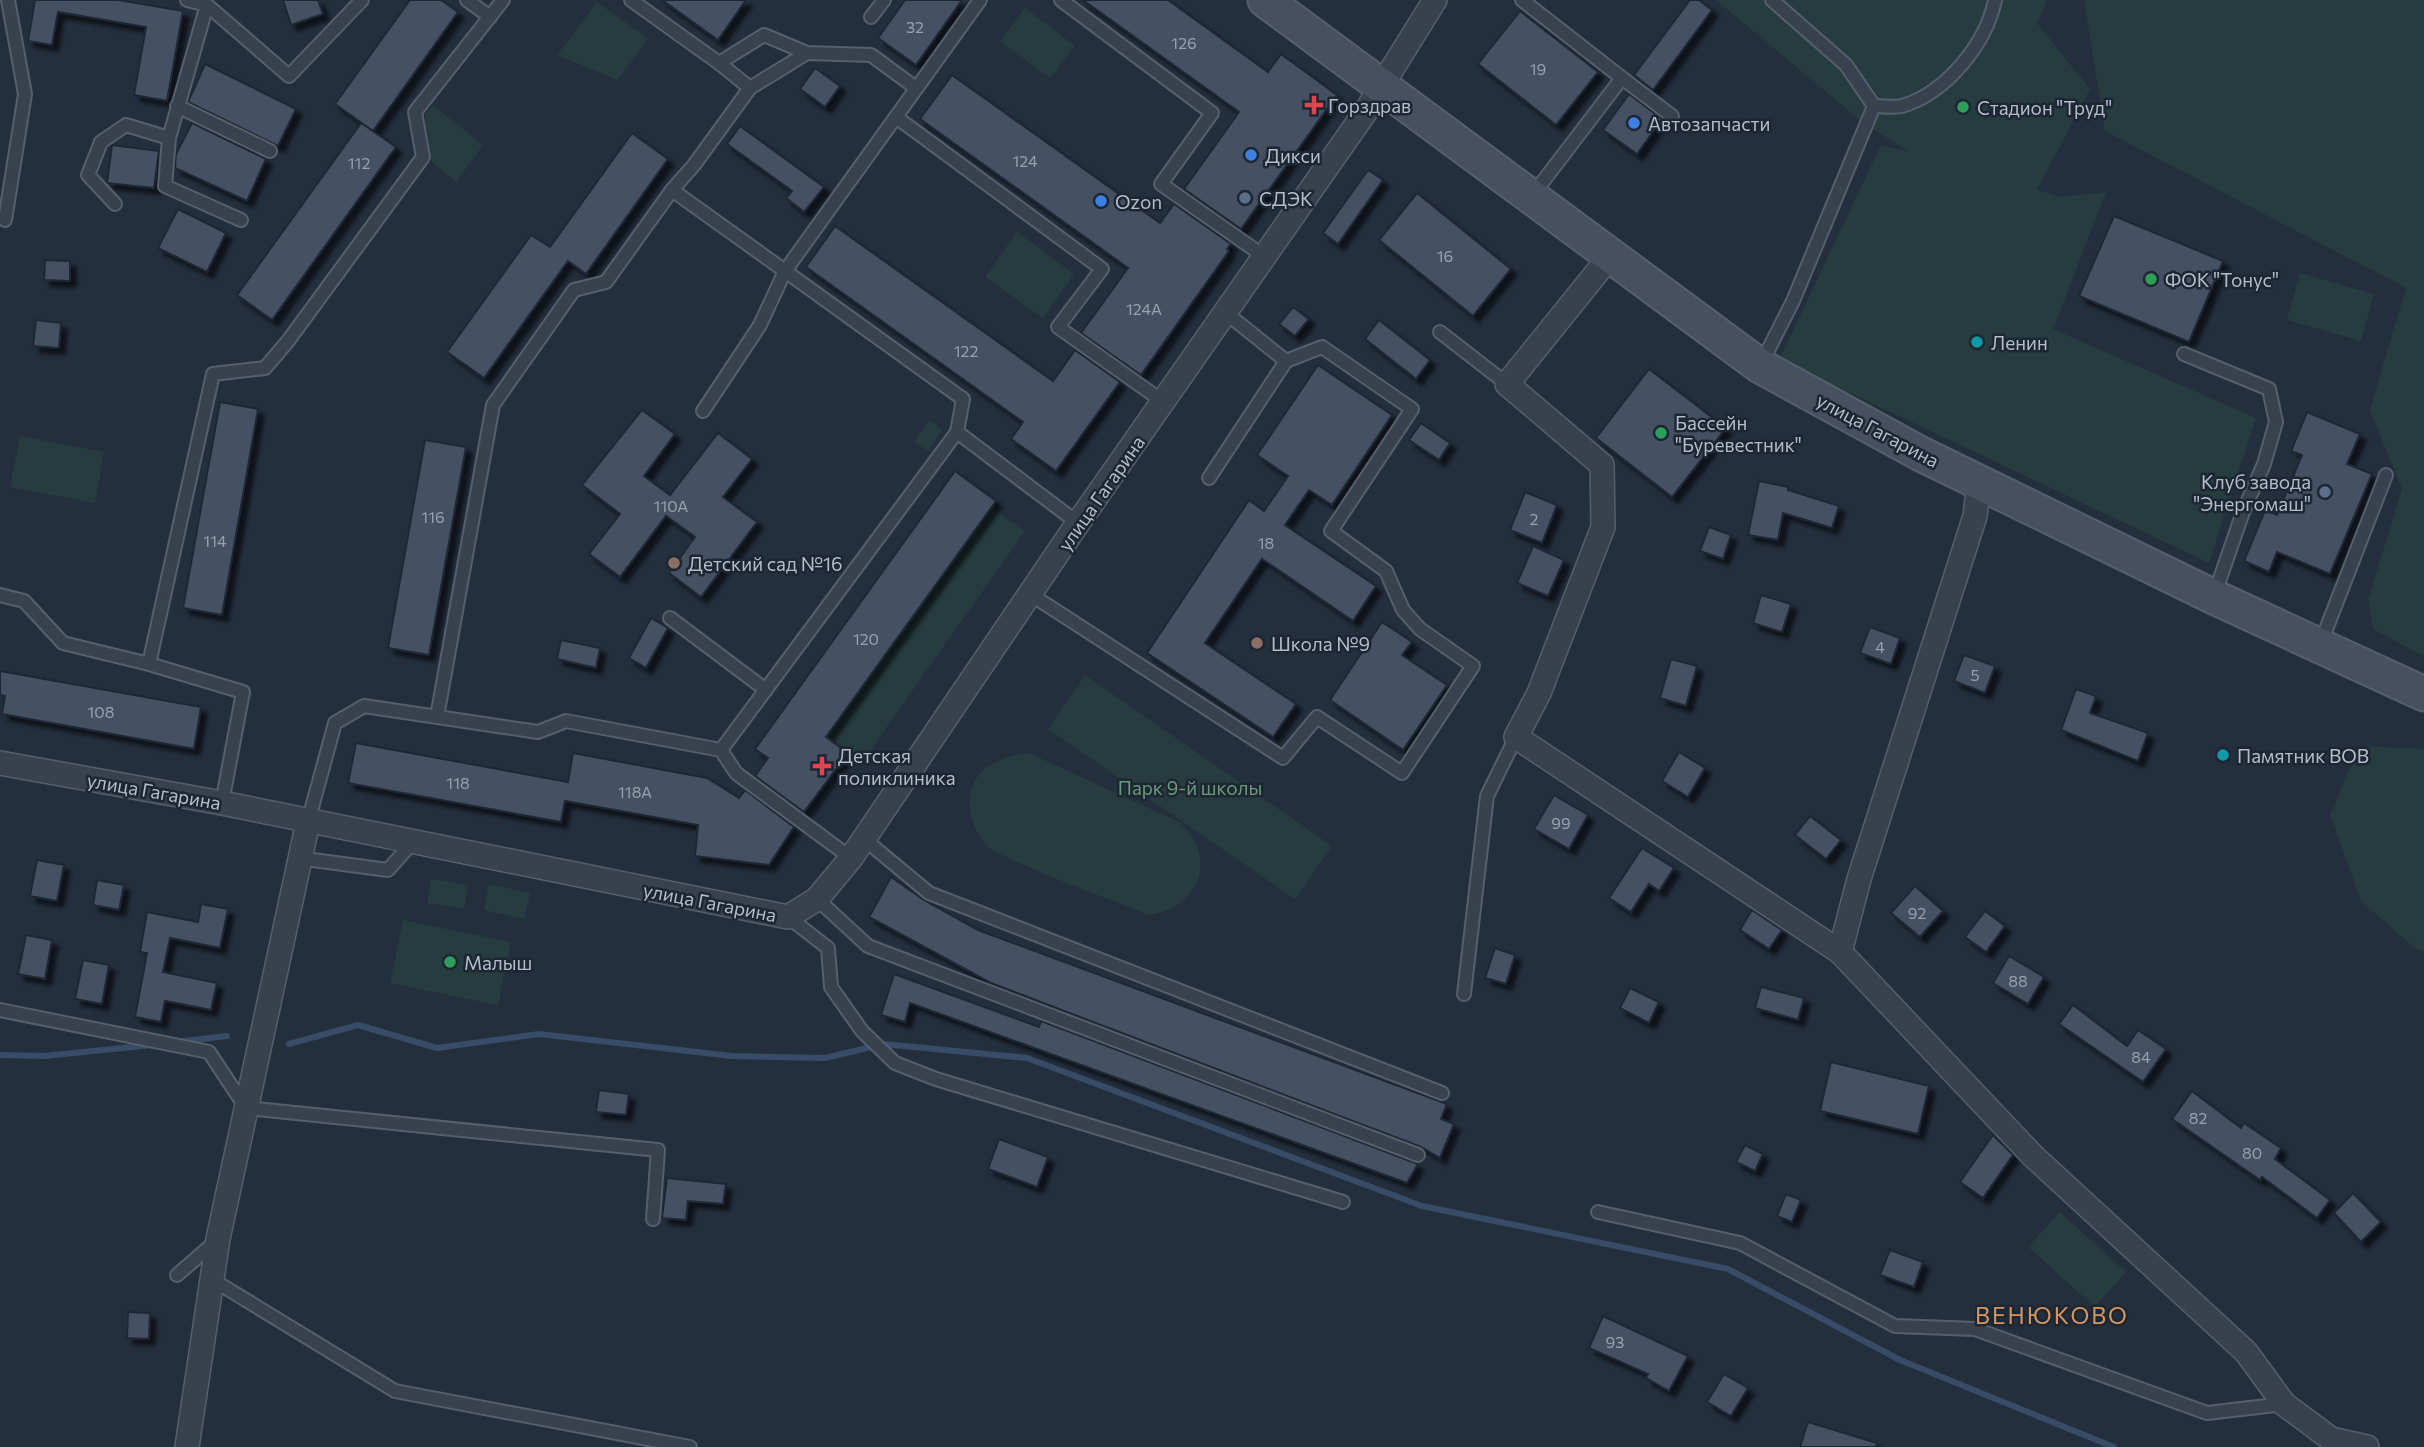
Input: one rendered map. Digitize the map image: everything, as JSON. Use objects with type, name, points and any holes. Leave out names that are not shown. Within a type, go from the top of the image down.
[{"type":"main road","name":"улица Гагарина","points":[[1265,0],[1379,87],[1611,254],[1760,366],[1922,454],[2214,597],[2424,694]]},
{"type":"street","points":[[1379,87],[1435,0]]},
{"type":"street","name":"улица Гагарина","points":[[0,763],[222,803],[788,917],[817,899],[858,848],[1030,594],[1165,404],[1366,111],[1379,87]]},
{"type":"street","points":[[1611,254],[1507,384],[1602,466],[1603,527],[1539,692],[1516,737],[1840,952],[2033,1156],[2246,1352],[2284,1404],[2331,1439],[2367,1447]]},
{"type":"street","points":[[1840,952],[1859,879],[1975,516],[1979,482]]},
{"type":"street","points":[[187,1447],[218,1239],[298,858],[308,822]]},
{"type":"lane","points":[[5,220],[25,94],[8,0]]},
{"type":"lane","points":[[187,0],[207,5],[289,76],[362,0]]},
{"type":"lane","points":[[467,0],[490,17]]},
{"type":"lane","points":[[149,664],[212,374],[265,368],[288,341],[423,157],[415,112],[503,0]]},
{"type":"lane","points":[[631,0],[750,88]]},
{"type":"lane","points":[[871,17],[884,0]]},
{"type":"lane","points":[[703,411],[760,325],[785,271],[980,0]]},
{"type":"lane","points":[[1061,0],[1212,113],[1161,184],[1265,257]]},
{"type":"lane","points":[[1522,0],[1672,116]]},
{"type":"lane","points":[[1772,0],[1846,65],[1874,106]]},
{"type":"lane","points":[[1874,106],[1900,106],[1938,88],[1973,50],[1995,0]]},
{"type":"lane","points":[[207,5],[169,138],[165,186],[241,220]]},
{"type":"lane","points":[[719,64],[764,34],[807,52],[871,55],[916,88]]},
{"type":"lane","points":[[437,716],[493,405],[574,290],[606,282],[750,88],[807,52]]},
{"type":"lane","points":[[1531,197],[1622,78]]},
{"type":"lane","points":[[177,106],[270,151]]},
{"type":"lane","points":[[1760,366],[1793,301],[1874,106]]},
{"type":"lane","points":[[896,117],[1102,269],[1058,327],[1165,404]]},
{"type":"lane","points":[[115,204],[88,175],[101,142],[126,125],[169,138]]},
{"type":"lane","points":[[672,190],[963,399],[957,432],[721,750]]},
{"type":"lane","points":[[1226,313],[1286,361]]},
{"type":"lane","points":[[1440,332],[1507,384]]},
{"type":"lane","points":[[1030,594],[1283,758],[1317,717],[1402,773],[1473,666],[1420,629],[1403,610],[1386,571],[1331,531],[1412,409],[1322,347],[1286,361],[1209,478]]},
{"type":"lane","points":[[2184,354],[2269,388],[2276,422],[2264,464],[2243,512],[2214,597]]},
{"type":"lane","points":[[957,432],[1079,523]]},
{"type":"lane","points":[[2320,646],[2386,475]]},
{"type":"lane","points":[[0,595],[24,601],[63,643],[149,664],[243,692],[222,803]]},
{"type":"lane","points":[[670,618],[766,690]]},
{"type":"lane","points":[[308,822],[335,723],[364,706],[538,732],[566,721],[721,750],[736,773],[929,893],[1442,1093]]},
{"type":"lane","points":[[1464,994],[1487,796],[1516,737]]},
{"type":"lane","points":[[298,858],[388,870],[412,843]]},
{"type":"lane","points":[[817,899],[868,946],[1418,1155]]},
{"type":"lane","points":[[788,917],[828,948],[831,987],[862,1031],[895,1063],[936,1079],[1343,1202]]},
{"type":"lane","points":[[0,1010],[209,1052],[246,1108],[658,1150],[653,1219]]},
{"type":"lane","points":[[1598,1212],[1740,1243],[1895,1326],[1975,1329],[2207,1413],[2284,1404]]},
{"type":"lane","points":[[177,1275],[218,1239]]},
{"type":"lane","points":[[213,1280],[395,1391],[691,1447]]},
{"type":"green space","points":[[1716,0],[2047,0],[2037,23],[2090,89],[2037,190],[2060,197],[2106,192],[2053,329],[2256,418],[2209,563],[1829,383],[1781,356],[1881,145],[1910,152],[1866,125]]},
{"type":"green space","points":[[2084,0],[2424,0],[2424,656],[2373,629],[2368,600],[2402,489],[2370,410],[2406,288],[2105,131]]},
{"type":"green space","points":[[597,2],[648,39],[618,80],[557,55]]},
{"type":"green space","points":[[1025,8],[1075,46],[1050,78],[1000,41]]},
{"type":"green space","points":[[433,105],[483,145],[456,182],[432,162],[425,115]]},
{"type":"green space","points":[[1017,232],[1074,274],[1043,318],[985,277]]},
{"type":"green space","points":[[2300,273],[2374,294],[2361,341],[2287,320]]},
{"type":"green space","points":[[929,420],[942,430],[928,451],[914,442]]},
{"type":"green space","points":[[20,436],[104,452],[95,503],[10,487]]},
{"type":"green space","points":[[991,507],[1025,531],[862,762],[826,737]]},
{"type":"green space","name":"Парк 9-й школы","points":[[1085,675],[1332,846],[1295,899],[1048,729]]},
{"type":"green space","points":[[2359,746],[2424,749],[2424,952],[2416,949],[2361,901],[2330,815]]},
{"type":"green space","points":[[1029,753],[1179,822],[1191,836],[1201,865],[1198,879],[1181,902],[1167,910],[1149,915],[1036,870],[986,845],[970,812],[974,782],[993,763],[1010,756]]},
{"type":"green space","points":[[431,879],[468,885],[464,909],[427,903]]},
{"type":"green space","points":[[489,884],[530,893],[524,919],[484,910]]},
{"type":"green space","name":"Малыш","points":[[403,920],[511,942],[498,1005],[390,983]]},
{"type":"green space","points":[[2060,1212],[2126,1272],[2095,1307],[2028,1247]]},
{"type":"building","points":[[35,0],[119,0],[183,11],[167,101],[134,95],[146,27],[58,12],[52,45],[28,41]]},
{"type":"building","points":[[283,0],[318,0],[323,14],[291,25]]},
{"type":"building","points":[[410,0],[441,0],[458,12],[373,131],[335,104]]},
{"type":"building","points":[[662,0],[746,0],[718,40]]},
{"type":"building","points":[[905,0],[962,0],[916,65],[878,38]]},
{"type":"building","points":[[1083,0],[1168,0],[1268,72],[1281,54],[1337,95],[1241,229],[1184,189],[1239,112]]},
{"type":"building","points":[[1690,0],[1699,0],[1712,10],[1653,90],[1634,75]]},
{"type":"building","points":[[1520,11],[1598,72],[1556,125],[1478,64]]},
{"type":"building","points":[[205,64],[296,109],[278,146],[188,102]]},
{"type":"building","points":[[815,68],[840,86],[825,107],[800,89]]},
{"type":"building","points":[[952,75],[1160,223],[1174,204],[1231,244],[1227,249],[1229,251],[1141,375],[1081,333],[1128,268],[920,119]]},
{"type":"building","name":"Автозапчасти","points":[[1629,94],[1662,119],[1637,154],[1603,130]]},
{"type":"building","points":[[192,123],[266,159],[247,201],[175,168],[176,154]]},
{"type":"building","points":[[361,123],[396,147],[272,320],[237,295]]},
{"type":"building","points":[[740,126],[824,187],[804,212],[786,198],[792,191],[727,144]]},
{"type":"building","points":[[632,133],[668,159],[586,274],[568,261],[484,378],[447,352],[531,235],[550,247]]},
{"type":"building","points":[[112,145],[159,151],[154,188],[107,183]]},
{"type":"building","points":[[1368,170],[1383,180],[1338,244],[1323,233]]},
{"type":"building","points":[[1417,193],[1511,269],[1473,316],[1379,240]]},
{"type":"building","points":[[178,209],[226,233],[207,272],[158,248]]},
{"type":"building","name":"ФОК \"Тонус\"","points":[[2114,216],[2223,261],[2189,342],[2079,296]]},
{"type":"building","points":[[835,226],[1053,381],[1075,350],[1120,382],[1056,471],[1011,439],[1023,422],[806,267]]},
{"type":"building","points":[[45,260],[70,261],[70,281],[44,280]]},
{"type":"building","points":[[1293,307],[1309,319],[1295,336],[1279,324]]},
{"type":"building","points":[[36,320],[61,323],[59,348],[33,346]]},
{"type":"building","points":[[1379,320],[1430,360],[1416,379],[1365,339]]},
{"type":"building","points":[[1318,365],[1392,415],[1332,505],[1309,490],[1285,525],[1376,586],[1353,621],[1262,559],[1205,643],[1296,704],[1273,737],[1147,653],[1249,500],[1264,511],[1288,476],[1257,455]]},
{"type":"building","name":"Бассейн \"Буревестник\"","points":[[1649,369],[1726,428],[1672,497],[1596,438]]},
{"type":"building","points":[[220,402],[258,409],[222,615],[183,608]]},
{"type":"building","points":[[642,410],[675,434],[644,476],[670,495],[718,433],[752,459],[723,497],[757,522],[701,597],[669,573],[695,537],[666,516],[620,577],[589,554],[620,514],[582,485]]},
{"type":"building","name":"Клуб завода \"Энергомаш\"","points":[[2307,412],[2360,434],[2347,464],[2372,474],[2330,574],[2277,552],[2269,572],[2244,561],[2265,510],[2277,515],[2302,455],[2291,451]]},
{"type":"building","points":[[1421,423],[1450,443],[1439,460],[1409,440]]},
{"type":"building","points":[[425,440],[466,447],[429,655],[388,648]]},
{"type":"building","points":[[955,471],[996,501],[826,737],[848,753],[804,812],[755,776],[768,758],[755,749]]},
{"type":"building","points":[[1759,481],[1788,487],[1788,490],[1839,506],[1832,528],[1783,513],[1778,540],[1748,535]]},
{"type":"building","points":[[1525,492],[1557,505],[1542,543],[1510,530]]},
{"type":"building","points":[[1709,527],[1731,535],[1723,559],[1700,551]]},
{"type":"building","points":[[1533,546],[1564,560],[1548,596],[1517,583]]},
{"type":"building","points":[[1761,595],[1791,604],[1782,632],[1753,623]]},
{"type":"building","points":[[651,618],[668,628],[646,668],[629,658]]},
{"type":"building","points":[[1382,622],[1412,642],[1402,655],[1447,685],[1403,750],[1330,700]]},
{"type":"building","points":[[1870,627],[1900,638],[1891,664],[1860,653]]},
{"type":"building","points":[[561,640],[600,648],[596,668],[557,659]]},
{"type":"building","points":[[1964,655],[1995,666],[1985,693],[1954,681]]},
{"type":"building","points":[[1671,659],[1697,666],[1686,706],[1660,698]]},
{"type":"building","points":[[0,671],[201,707],[194,749],[2,714],[5,696],[0,695]]},
{"type":"building","points":[[2076,689],[2096,696],[2090,713],[2148,733],[2138,761],[2061,730]]},
{"type":"building","points":[[356,743],[568,782],[573,753],[707,778],[739,798],[745,790],[794,827],[769,865],[695,856],[698,825],[565,801],[561,822],[348,783]]},
{"type":"building","points":[[1679,752],[1705,768],[1688,797],[1662,781]]},
{"type":"building","points":[[1554,795],[1588,815],[1569,849],[1534,829]]},
{"type":"building","points":[[1810,816],[1841,840],[1826,859],[1795,835]]},
{"type":"building","points":[[1642,848],[1674,868],[1659,891],[1649,884],[1631,912],[1609,898]]},
{"type":"building","points":[[37,860],[64,865],[57,901],[30,896]]},
{"type":"building","points":[[891,877],[924,900],[978,930],[1447,1104],[1441,1119],[1454,1124],[1440,1158],[1421,1147],[991,983],[869,917]]},
{"type":"building","points":[[97,880],[124,885],[119,910],[93,905]]},
{"type":"building","points":[[1915,886],[1943,911],[1920,937],[1891,913]]},
{"type":"building","points":[[201,904],[228,909],[220,948],[170,938],[163,972],[217,983],[211,1010],[165,1001],[161,1022],[135,1017],[147,953],[140,952],[147,912],[198,922]]},
{"type":"building","points":[[1752,910],[1782,930],[1769,949],[1740,930]]},
{"type":"building","points":[[1985,911],[2005,926],[1986,952],[1965,937]]},
{"type":"building","points":[[26,935],[52,940],[45,979],[18,974]]},
{"type":"building","points":[[1495,948],[1515,955],[1506,984],[1485,978]]},
{"type":"building","points":[[2009,956],[2044,977],[2028,1004],[1993,983]]},
{"type":"building","points":[[83,960],[109,965],[102,1004],[75,999]]},
{"type":"building","points":[[894,974],[1039,1027],[1041,1021],[1418,1164],[1407,1183],[910,1003],[905,1022],[881,1015]]},
{"type":"building","points":[[1761,987],[1804,998],[1798,1020],[1755,1008]]},
{"type":"building","points":[[1630,988],[1659,1002],[1649,1023],[1620,1008]]},
{"type":"building","points":[[2073,1005],[2127,1046],[2138,1030],[2166,1049],[2143,1082],[2059,1024]]},
{"type":"building","points":[[1831,1062],[1929,1086],[1918,1134],[1820,1111]]},
{"type":"building","points":[[599,1090],[629,1094],[626,1115],[596,1112]]},
{"type":"building","points":[[2192,1091],[2241,1128],[2244,1123],[2281,1148],[2275,1159],[2330,1200],[2317,1218],[2262,1177],[2260,1180],[2172,1119]]},
{"type":"building","points":[[1993,1135],[2013,1155],[1983,1198],[1960,1182]]},
{"type":"building","points":[[999,1139],[1048,1157],[1037,1187],[988,1169]]},
{"type":"building","points":[[1745,1145],[1763,1154],[1755,1171],[1736,1162]]},
{"type":"building","points":[[667,1178],[726,1184],[723,1204],[688,1201],[686,1220],[662,1218]]},
{"type":"building","points":[[2353,1193],[2381,1222],[2361,1242],[2334,1213]]},
{"type":"building","points":[[1786,1194],[1801,1200],[1792,1222],[1777,1216]]},
{"type":"building","points":[[1890,1250],[1923,1262],[1914,1287],[1880,1275]]},
{"type":"building","points":[[128,1312],[150,1313],[149,1339],[127,1338]]},
{"type":"building","points":[[1603,1316],[1688,1356],[1669,1391],[1646,1378],[1648,1374],[1589,1348]]},
{"type":"building","points":[[1724,1374],[1748,1388],[1731,1416],[1707,1402]]},
{"type":"building","points":[[1808,1422],[1877,1443],[1876,1447],[1800,1447]]},
{"type":"waterway","points":[[289,1044],[358,1025],[437,1048],[539,1034],[732,1056],[825,1058],[884,1044],[1027,1058],[1422,1206],[1728,1269],[1900,1360],[2114,1447]]},
{"type":"waterway","points":[[176,1042],[227,1036]]},
{"type":"waterway","points":[[0,1055],[44,1056],[152,1045]]},
{"type":"place","name":"Горздрав","points":[[1314,105]]},
{"type":"place","name":"Стадион \"Труд\"","points":[[1963,107]]},
{"type":"place","name":"Автозапчасти","points":[[1634,123]]},
{"type":"place","name":"Дикси","points":[[1251,155]]},
{"type":"place","name":"СДЭК","points":[[1245,198]]},
{"type":"place","name":"Ozon","points":[[1101,201]]},
{"type":"place","name":"ФОК \"Тонус\"","points":[[2151,279]]},
{"type":"place","name":"Ленин","points":[[1977,342]]},
{"type":"place","name":"Бассейн \"Буревестник\"","points":[[1661,433]]},
{"type":"place","name":"Клуб завода \"Энергомаш\"","points":[[2325,492]]},
{"type":"place","name":"Детский сад №16","points":[[674,563]]},
{"type":"place","name":"Школа №9","points":[[1257,643]]},
{"type":"place","name":"Памятник ВОВ","points":[[2223,755]]},
{"type":"place","name":"Детская поликлиника","points":[[822,766]]},
{"type":"place","name":"Малыш","points":[[450,962]]},
{"type":"district","name":"ВЕНЮКОВО","points":[[2052,1315]]}]
